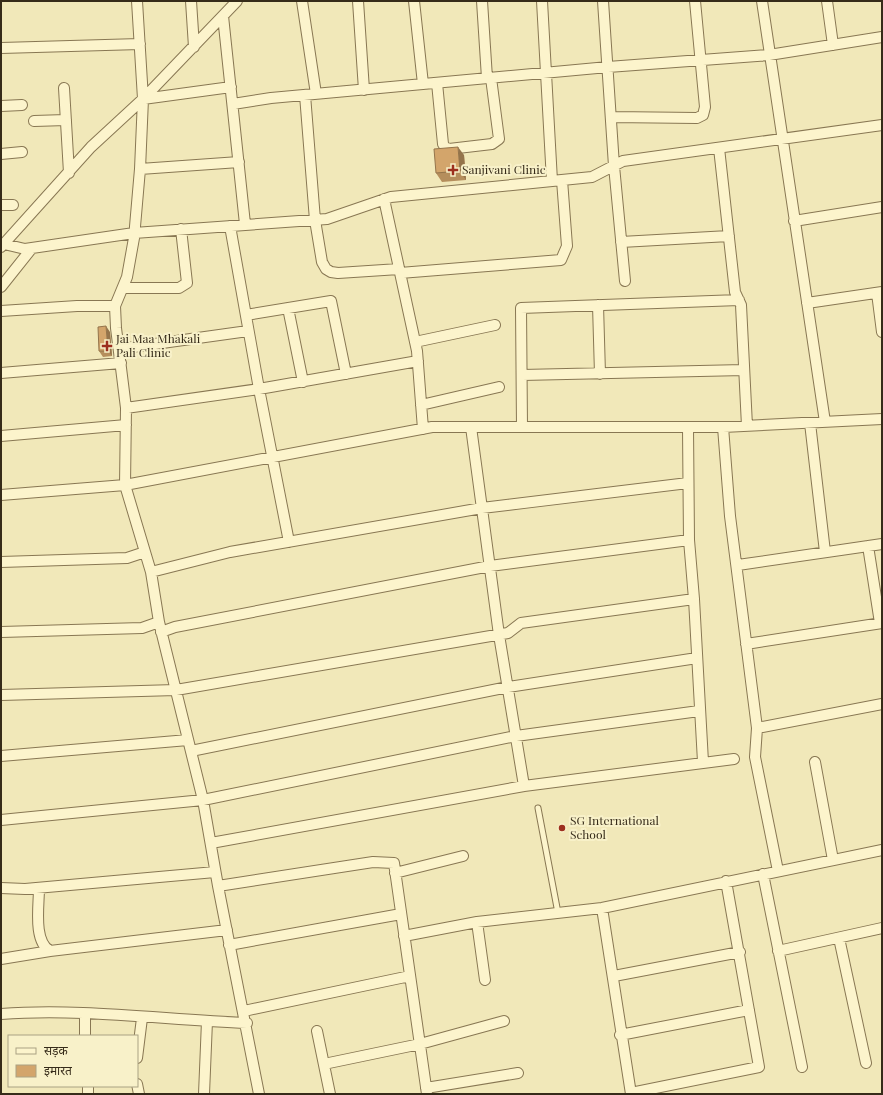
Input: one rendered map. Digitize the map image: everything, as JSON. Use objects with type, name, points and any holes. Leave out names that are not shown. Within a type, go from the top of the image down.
[{"type":"street","points":[[137,1],[143,99],[140,169],[134,233],[127,277],[116,306],[118,349],[126,408],[126,485],[151,572],[161,632],[203,800],[229,945],[247,1022],[260,1094]]},
{"type":"street","points":[[191,1],[194,47]]},
{"type":"street","points":[[3,245],[92,147],[143,99],[237,1]]},
{"type":"street","points":[[302,1],[316,94]]},
{"type":"street","points":[[358,1],[364,90]]},
{"type":"street","points":[[414,1],[423,84]]},
{"type":"street","points":[[437,83],[443,144],[445,147],[449,149],[492,144],[499,139],[489,78],[482,1]]},
{"type":"street","points":[[305,95],[315,220],[322,262],[326,269],[331,272],[400,271],[561,260],[566,246],[557,180],[546,73],[542,1]]},
{"type":"street","points":[[603,1],[614,166],[625,281]]},
{"type":"street","points":[[611,117],[697,118],[703,115],[705,107],[695,1]]},
{"type":"street","points":[[762,1],[781,140],[825,422]]},
{"type":"street","points":[[827,1],[833,45]]},
{"type":"street","points":[[223,16],[245,224]]},
{"type":"street","points":[[233,104],[305,95],[608,67],[769,55],[882,37]]},
{"type":"street","points":[[1,48],[140,44]]},
{"type":"street","points":[[143,99],[231,87]]},
{"type":"street","points":[[64,88],[68,173]]},
{"type":"street","points":[[1,106],[22,106]]},
{"type":"street","points":[[34,121],[66,120]]},
{"type":"street","points":[[3,245],[25,249],[134,233],[327,219],[343,215],[391,196],[592,176],[623,161],[882,125]]},
{"type":"street","points":[[719,148],[735,292],[741,305],[747,426]]},
{"type":"street","points":[[1,154],[22,152]]},
{"type":"street","points":[[140,169],[239,162]]},
{"type":"street","points":[[384,199],[415,342],[418,361],[423,429]]},
{"type":"street","points":[[1,205],[13,205]]},
{"type":"street","points":[[794,221],[882,207]]},
{"type":"street","points":[[230,226],[258,389],[289,542]]},
{"type":"street","points":[[123,288],[179,288],[187,283],[181,229]]},
{"type":"street","points":[[621,242],[729,236]]},
{"type":"street","points":[[1,287],[32,248]]},
{"type":"street","points":[[807,303],[879,293],[882,332]]},
{"type":"street","points":[[522,428],[521,308],[739,300]]},
{"type":"street","points":[[246,315],[331,301],[346,374]]},
{"type":"street","points":[[598,305],[600,374]]},
{"type":"street","points":[[1,312],[77,306],[116,306]]},
{"type":"street","points":[[288,308],[303,382]]},
{"type":"street","points":[[415,342],[496,325]]},
{"type":"street","points":[[118,349],[248,331]]},
{"type":"street","points":[[126,408],[303,382],[418,361]]},
{"type":"street","points":[[1,373],[121,363]]},
{"type":"street","points":[[522,375],[744,370]]},
{"type":"street","points":[[421,405],[499,387]]},
{"type":"street","points":[[1,495],[126,485],[432,427],[688,428],[882,419]]},
{"type":"street","points":[[810,423],[825,552]]},
{"type":"street","points":[[1,436],[126,425]]},
{"type":"street","points":[[471,427],[500,635],[524,786]]},
{"type":"street","points":[[723,427],[730,516],[738,565],[746,644],[757,728],[755,757],[778,870]]},
{"type":"street","points":[[688,428],[689,540],[694,599],[703,762]]},
{"type":"street","points":[[151,572],[230,552],[482,508],[688,483]]},
{"type":"street","points":[[161,632],[175,627],[490,566],[689,540]]},
{"type":"street","points":[[738,565],[882,544]]},
{"type":"street","points":[[746,644],[881,623],[868,546]]},
{"type":"street","points":[[1,562],[127,558],[145,552]]},
{"type":"street","points":[[1,695],[176,690],[500,635],[508,633],[521,623],[694,599]]},
{"type":"street","points":[[1,632],[142,628],[159,622]]},
{"type":"street","points":[[191,751],[508,687],[697,658]]},
{"type":"street","points":[[757,728],[882,704]]},
{"type":"street","points":[[1,820],[203,800],[516,736],[699,711]]},
{"type":"street","points":[[1,756],[188,740]]},
{"type":"street","points":[[210,843],[524,786],[734,759]]},
{"type":"street","points":[[814,762],[832,860]]},
{"type":"street","points":[[404,936],[477,922],[602,908],[778,870],[882,850]]},
{"type":"street","points":[[395,872],[463,856]]},
{"type":"street","points":[[218,886],[373,862],[394,863],[427,1091],[518,1073]]},
{"type":"street","points":[[1,888],[39,888],[216,872]]},
{"type":"street","points":[[763,874],[802,1066]]},
{"type":"street","points":[[602,908],[614,976],[620,1035],[631,1093],[758,1067],[740,952],[726,881]]},
{"type":"street","points":[[39,888],[39,936],[45,948],[50,951]]},
{"type":"street","points":[[229,945],[401,914]]},
{"type":"street","points":[[477,922],[485,980]]},
{"type":"street","points":[[778,951],[882,928]]},
{"type":"street","points":[[1,959],[50,951],[227,930]]},
{"type":"street","points":[[839,938],[866,1063]]},
{"type":"street","points":[[614,976],[740,952]]},
{"type":"street","points":[[244,1011],[410,976]]},
{"type":"street","points":[[620,1035],[749,1010]]},
{"type":"street","points":[[1,1014],[23,1012],[85,1014],[247,1022]]},
{"type":"street","points":[[85,1014],[85,1035]]},
{"type":"street","points":[[138,1050],[142,1018]]},
{"type":"street","points":[[204,1094],[207,1021]]},
{"type":"street","points":[[324,1064],[420,1044],[504,1021]]},
{"type":"street","points":[[317,1031],[330,1094]]},
{"type":"lane","points":[[538,808],[558,914]]},
{"type":"building","points":[[458,147],[460,171],[436,173],[434,149]]},
{"type":"building","points":[[106,326],[108,351],[99,351],[98,327]]},
{"type":"place","name":"Sanjivani Clinic","points":[[453,170]]},
{"type":"place","name":"Jai Maa Mhakali Pali Clinic","points":[[107,346]]},
{"type":"place","name":"SG International School","points":[[562,828]]}]
